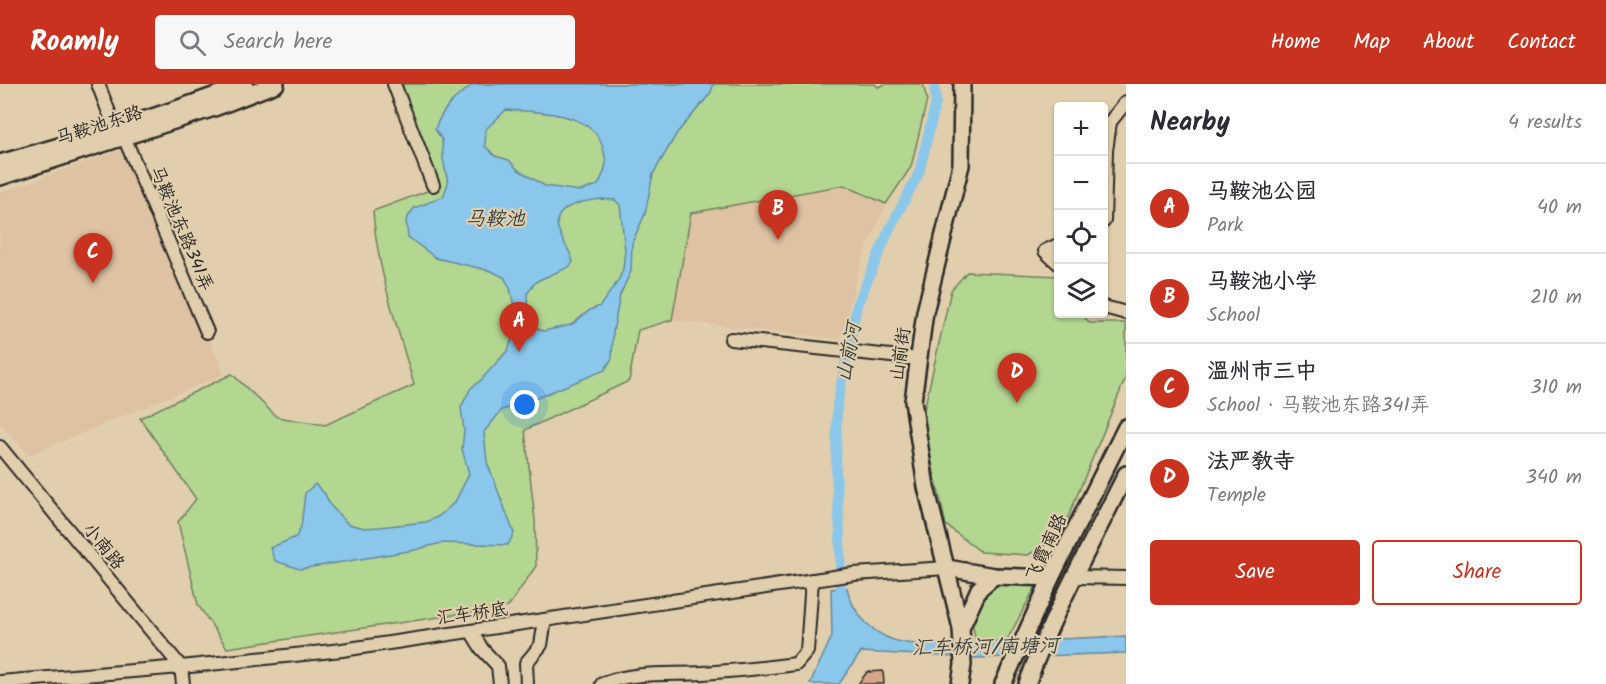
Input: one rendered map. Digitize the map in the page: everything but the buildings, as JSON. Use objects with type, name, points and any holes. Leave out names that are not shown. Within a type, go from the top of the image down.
[{"type":"main road","name":"马鞍池东路","points":[[0,177],[245,84]]},
{"type":"main road","name":"马鞍池东路","points":[[0,163],[218,107],[276,84]]},
{"type":"main road","name":"山前街","points":[[960,684],[963,665],[961,630],[926,487],[913,401],[925,312],[961,165],[962,84]]},
{"type":"main road","name":"飞霞南路","points":[[1003,684],[1051,578],[1126,427]]},
{"type":"main road","points":[[1027,684],[1062,603],[1126,474]]},
{"type":"main road","points":[[947,568],[994,576],[1051,578]]},
{"type":"main road","name":"山前街","points":[[961,630],[979,589],[994,576]]},
{"type":"street","name":"马鞍池东路341弄","points":[[98,84],[207,332]]},
{"type":"street","points":[[394,84],[433,185]]},
{"type":"street","points":[[1104,210],[1106,151],[1110,122],[1126,102]]},
{"type":"street","points":[[1054,247],[1045,251],[1054,259]]},
{"type":"street","points":[[1108,308],[1126,313]]},
{"type":"street","points":[[731,339],[918,359]]},
{"type":"street","name":"小南路","points":[[0,447],[181,667]]},
{"type":"street","name":"汇车桥底","points":[[0,682],[181,667],[342,650],[817,579],[854,574],[947,568]]},
{"type":"street","points":[[1076,577],[1126,578]]},
{"type":"street","points":[[602,684],[613,680],[664,673],[700,673],[796,664],[807,651],[817,579]]},
{"type":"street","points":[[527,684],[526,663],[541,645],[545,620]]},
{"type":"street","points":[[471,631],[482,649],[498,666],[500,684]]},
{"type":"street","points":[[181,667],[183,684]]},
{"type":"shaded area","points":[[128,147],[224,374],[29,455],[0,423],[0,193]]},
{"type":"shaded area","points":[[844,185],[886,204],[859,267],[841,339],[672,320],[691,213]]},
{"type":"green space","points":[[402,84],[875,84],[878,87],[885,84],[923,84],[927,100],[911,167],[886,204],[844,185],[691,213],[672,320],[638,330],[629,381],[525,430],[535,520],[536,566],[508,607],[227,648],[198,605],[178,522],[196,499],[140,418],[232,374],[277,417],[325,425],[414,385],[384,277],[373,211],[438,187]]},
{"type":"green space","points":[[967,272],[1054,276],[1054,318],[1086,318],[1089,323],[1126,323],[1126,377],[1060,537],[1028,555],[981,552],[946,525],[922,419],[951,290]]},
{"type":"green space","points":[[992,581],[1037,584],[1006,642],[976,642],[970,612]]},
{"type":"water","name":"马鞍池","points":[[474,84],[714,84],[710,94],[677,133],[653,174],[645,214],[632,243],[631,271],[620,295],[613,332],[612,358],[605,370],[502,410],[484,432],[487,462],[514,533],[508,545],[441,543],[415,550],[300,569],[275,561],[270,548],[296,537],[301,527],[305,493],[315,484],[348,524],[365,528],[426,522],[439,516],[455,502],[469,474],[462,449],[464,431],[461,407],[471,388],[508,350],[515,331],[516,316],[510,288],[504,277],[491,271],[436,258],[408,237],[406,220],[414,208],[443,197],[448,183],[442,140],[435,129],[438,121],[455,98]],"holes":[[[506,110],[547,113],[587,125],[596,134],[605,157],[606,165],[598,185],[580,191],[545,186],[517,169],[509,160],[495,156],[485,146],[486,129]],[[601,199],[615,200],[620,205],[625,250],[623,269],[618,281],[600,306],[590,310],[571,325],[544,331],[538,329],[532,324],[528,315],[527,294],[539,280],[569,267],[573,262],[559,231],[557,223],[559,216],[570,206]]]},
{"type":"water","name":"汇车桥河/南塘河","points":[[847,588],[861,617],[876,631],[895,641],[932,644],[1126,636],[1126,653],[977,658],[861,652],[839,684],[810,684],[832,636],[831,589]]},
{"type":"waterway","name":"山前河","points":[[841,602],[836,475],[837,405],[857,305],[890,228],[919,173],[936,102],[934,84]]},
{"type":"place","name":"马鞍池小学","points":[[778,240]]},
{"type":"place","name":"温州市三中","points":[[93,283]]},
{"type":"place","name":"马鞍池公园","points":[[519,352]]},
{"type":"place","name":"法严教寺","points":[[1017,403]]}]
